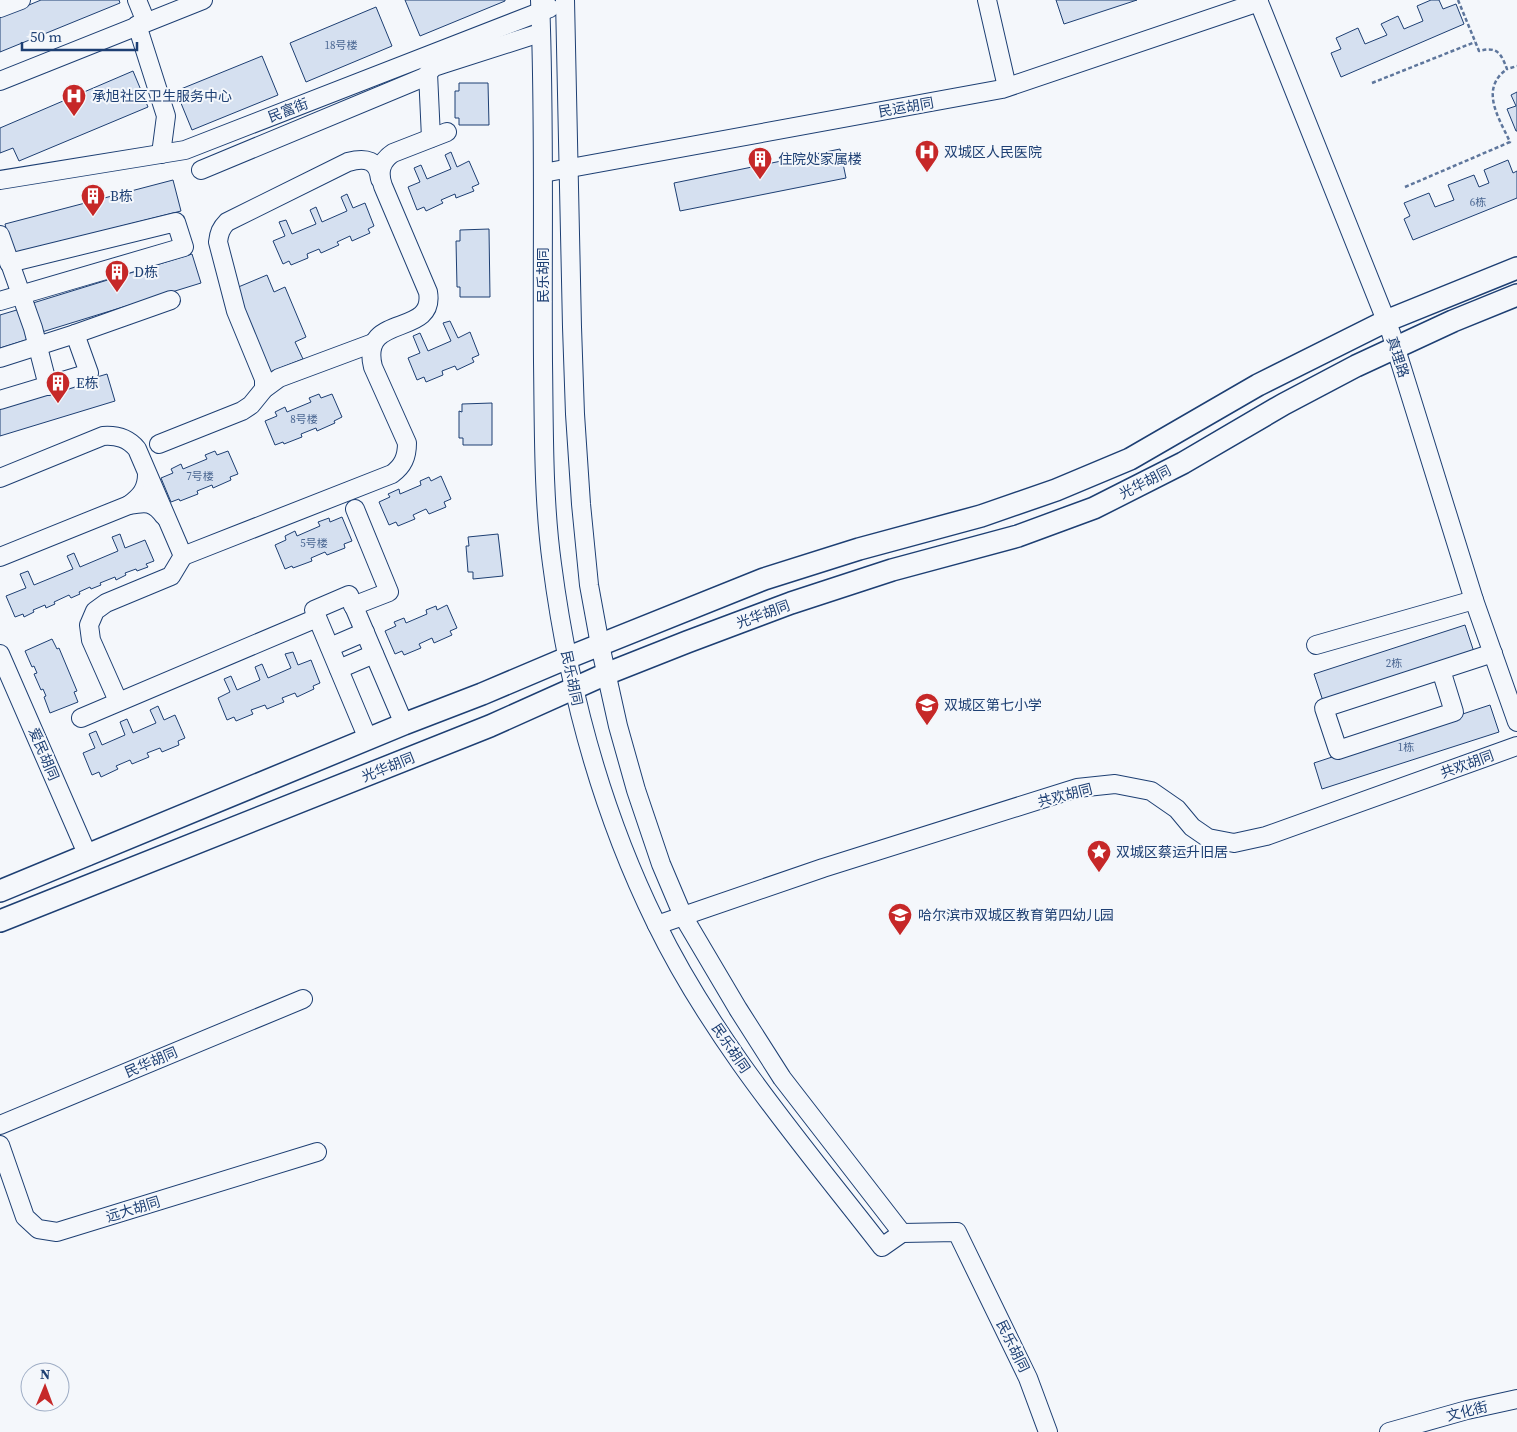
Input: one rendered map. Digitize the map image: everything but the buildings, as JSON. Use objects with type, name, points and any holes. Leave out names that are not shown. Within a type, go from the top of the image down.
[{"type":"main road","name":"光华胡同","points":[[0,891],[404,724],[764,579],[859,549],[981,516],[1056,490],[1130,459],[1258,385],[1386,321],[1517,268]]},
{"type":"main road","name":"光华胡同","points":[[0,922],[490,726],[606,674],[791,603],[892,570],[1018,536],[1094,508],[1183,463],[1292,400],[1356,366],[1453,321],[1517,295]]},
{"type":"street","points":[[0,8],[21,0]]},
{"type":"street","points":[[137,0],[141,24],[166,116],[161,154]]},
{"type":"street","points":[[0,81],[203,0]]},
{"type":"street","points":[[987,0],[1007,88]]},
{"type":"street","name":"民富街","points":[[0,180],[185,150],[540,6],[565,1]]},
{"type":"street","name":"民乐胡同","points":[[565,1],[576,423],[581,504],[589,585],[618,726],[636,790],[661,864],[683,916],[738,1009],[782,1078],[902,1233]]},
{"type":"street","name":"民运胡同","points":[[542,173],[1007,88],[1259,1]]},
{"type":"street","name":"真理路","points":[[1259,1],[1386,321],[1474,600],[1517,722]]},
{"type":"street","name":"民乐胡同","points":[[540,6],[544,407],[547,511],[551,562],[567,658],[584,730],[604,796],[633,873],[657,925],[713,1022],[755,1084],[882,1248],[902,1233],[957,1232],[1028,1378],[1048,1432]]},
{"type":"street","points":[[264,389],[264,379],[236,311],[218,242],[222,227],[227,222],[348,162],[393,153],[439,135],[427,76],[428,72],[434,67],[540,33]]},
{"type":"street","points":[[201,170],[427,76]]},
{"type":"street","points":[[380,180],[382,164],[393,153]]},
{"type":"street","points":[[118,702],[89,633],[92,615],[95,611],[106,603],[171,576],[183,556],[392,474],[404,462],[407,453],[407,443],[371,360],[376,339],[389,329],[417,319],[424,314],[428,307],[429,299],[428,292],[380,180],[379,169],[376,164],[363,160]]},
{"type":"street","points":[[0,301],[184,247],[176,222],[9,263]]},
{"type":"street","points":[[0,235],[33,328],[48,386]]},
{"type":"street","points":[[0,358],[171,300]]},
{"type":"street","points":[[0,400],[89,373],[75,334]]},
{"type":"street","points":[[0,478],[96,438],[112,435],[124,438],[135,445],[143,447],[159,444],[242,410],[251,405],[264,389],[279,378],[374,343]]},
{"type":"street","points":[[343,354],[358,354],[365,358],[381,392],[386,398]]},
{"type":"street","points":[[132,442],[137,449],[165,518],[183,556]]},
{"type":"street","points":[[0,557],[128,504],[144,493],[147,483],[148,458],[152,450],[159,444]]},
{"type":"street","points":[[354,606],[389,592],[355,509],[355,493],[361,485]]},
{"type":"street","points":[[329,498],[345,498],[355,509]]},
{"type":"street","points":[[128,504],[148,503],[157,507],[165,518]]},
{"type":"street","points":[[368,739],[314,610],[349,595],[404,724]]},
{"type":"street","points":[[1316,645],[1474,600]]},
{"type":"street","points":[[81,718],[317,618]]},
{"type":"street","points":[[330,647],[365,632]]},
{"type":"street","points":[[1440,670],[1454,712],[1338,750],[1324,708],[1440,670],[1493,653]]},
{"type":"street","name":"爱民胡同","points":[[0,654],[88,856]]},
{"type":"street","points":[[339,669],[374,654]]},
{"type":"street","name":"共欢胡同","points":[[657,925],[823,868],[1077,788],[1115,784],[1151,791],[1177,809],[1192,827],[1208,838],[1234,843],[1266,836],[1517,746]]},
{"type":"street","name":"民华胡同","points":[[0,1126],[303,999]]},
{"type":"street","name":"远大胡同","points":[[0,1144],[25,1217],[38,1229],[57,1232],[317,1152]]},
{"type":"street","name":"文化街","points":[[1389,1432],[1467,1410],[1517,1399]]},
{"type":"path","points":[[1458,0],[1479,51],[1488,48],[1496,50],[1503,59],[1507,70]]},
{"type":"path","points":[[1372,83],[1475,42]]},
{"type":"path","points":[[1405,187],[1510,142],[1492,103],[1493,89],[1498,76],[1517,66]]},
{"type":"place","name":"承旭社区卫生服务中心","points":[[74,117]]},
{"type":"place","name":"双城区人民医院","points":[[927,173]]},
{"type":"place","name":"住院处家属楼","points":[[760,180]]},
{"type":"place","name":"B栋","points":[[93,217]]},
{"type":"place","name":"D栋","points":[[117,293]]},
{"type":"place","name":"E栋","points":[[58,404]]},
{"type":"place","name":"双城区第七小学","points":[[927,726]]},
{"type":"place","name":"双城区蔡运升旧居","points":[[1099,873]]},
{"type":"place","name":"哈尔滨市双城区教育第四幼儿园","points":[[900,936]]}]
